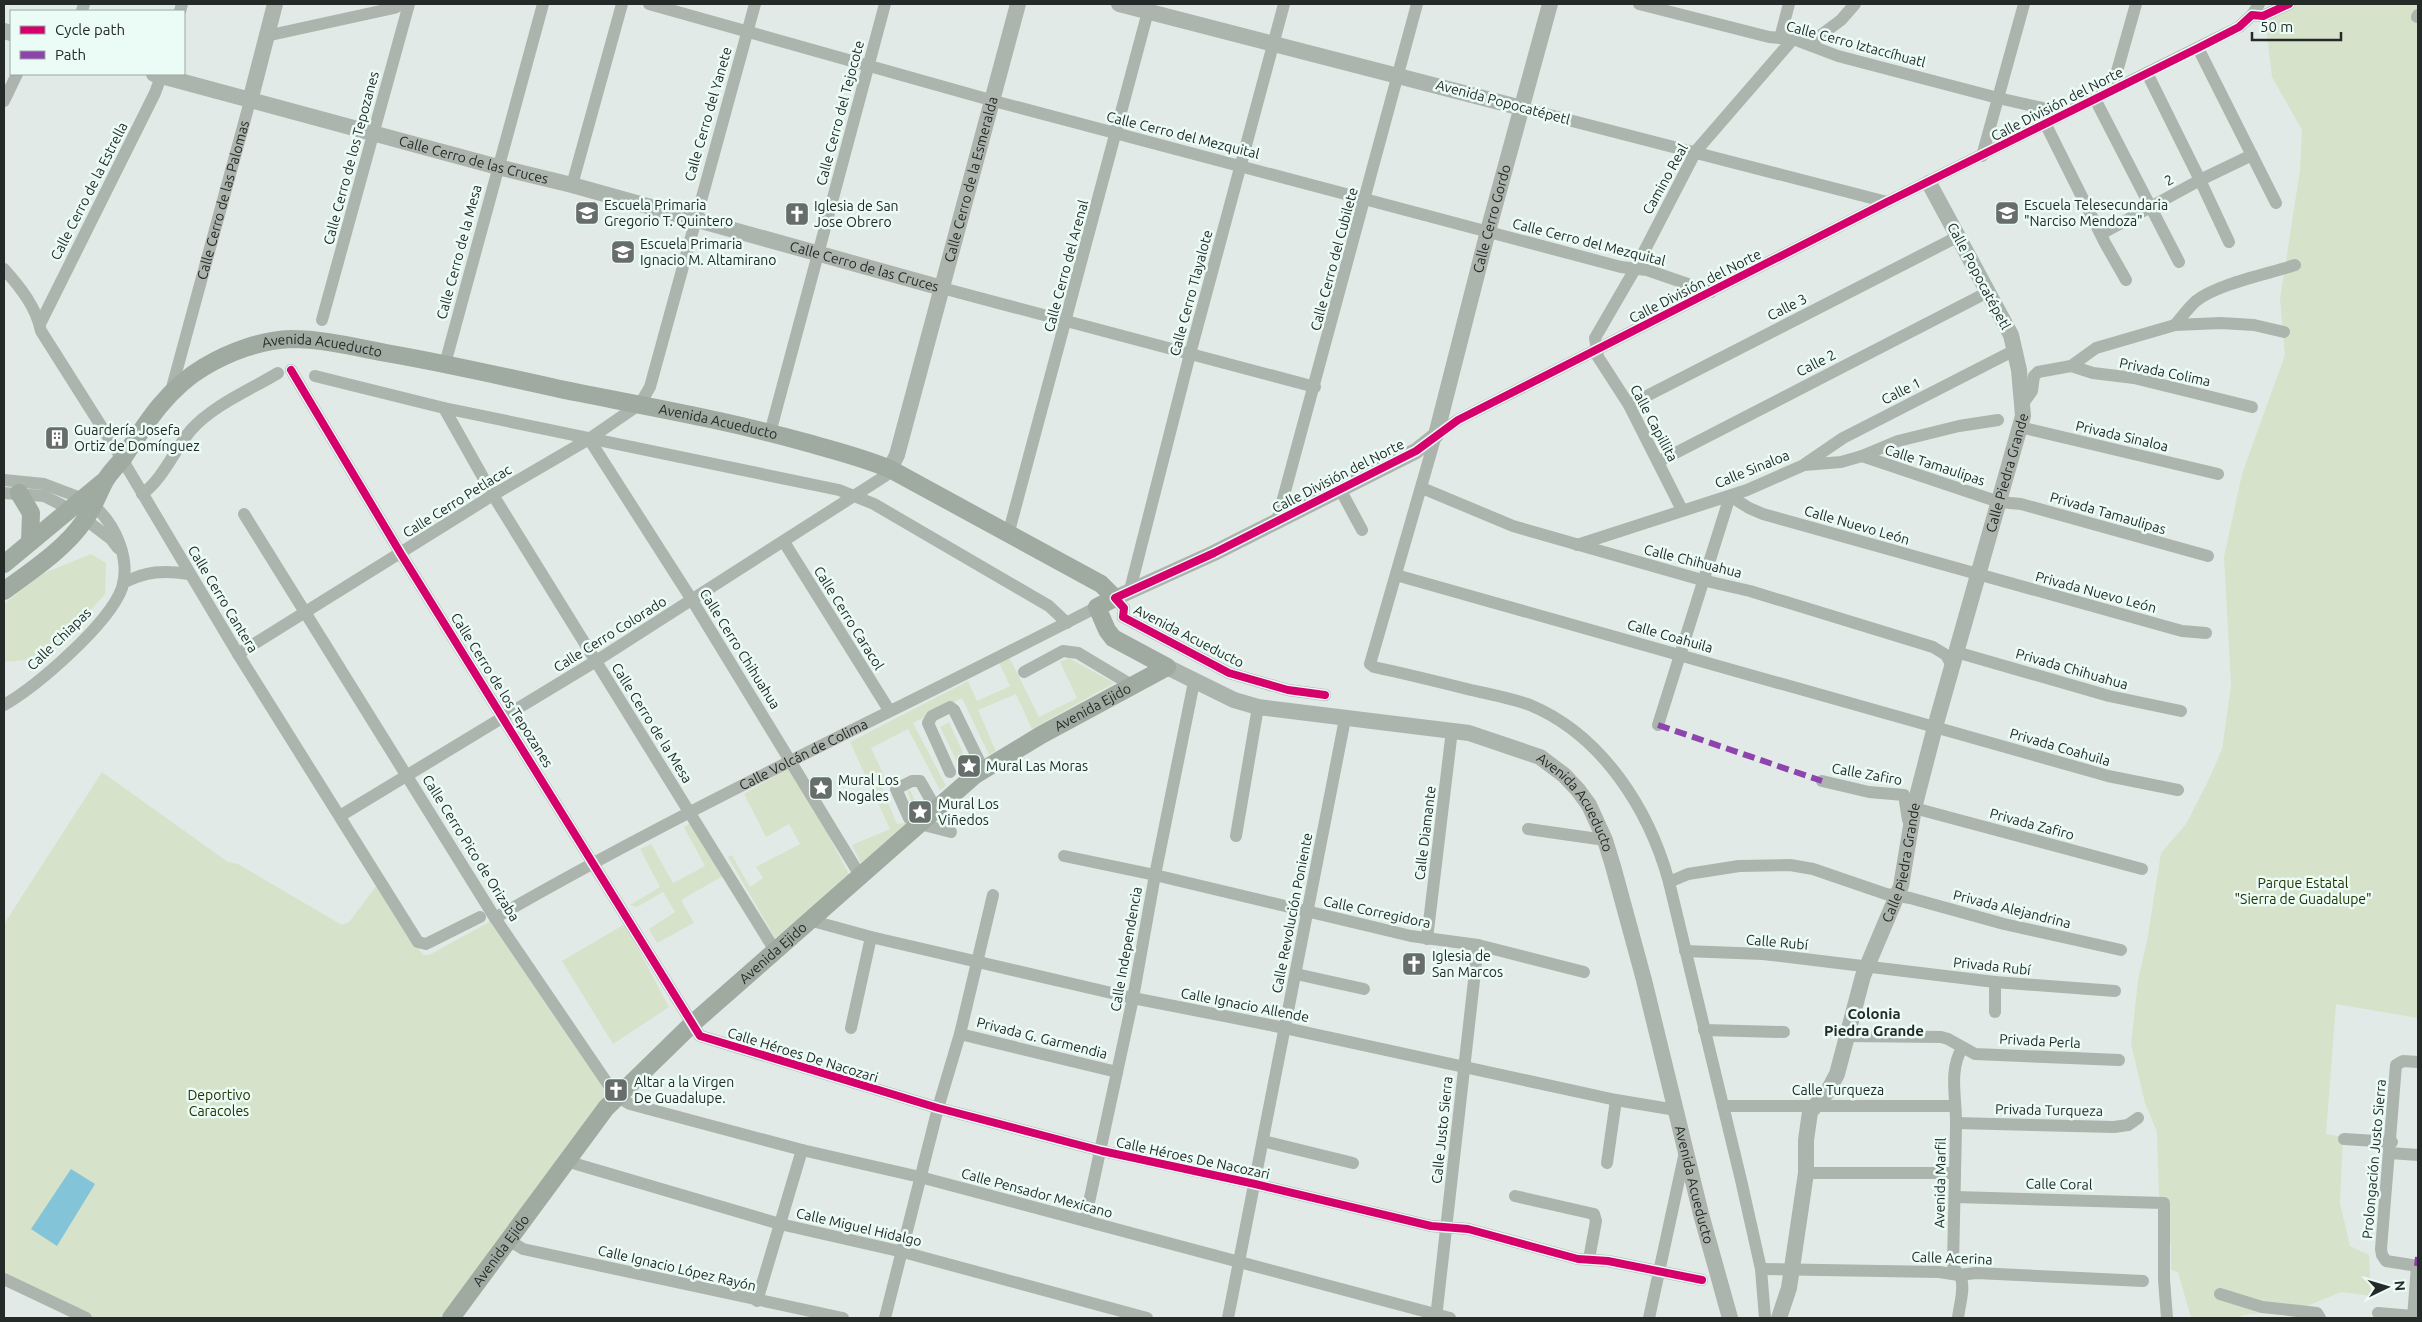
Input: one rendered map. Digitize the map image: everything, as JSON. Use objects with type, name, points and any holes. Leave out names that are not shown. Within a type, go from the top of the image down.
[{"type":"main road","name":"Avenida Acueducto","points":[[82,508],[122,459],[147,420],[170,395],[202,368],[225,356],[259,344],[289,339],[339,344],[640,404],[770,433],[863,459],[890,469],[1008,535],[1122,594]]},
{"type":"main road","points":[[11,493],[31,513],[30,542]]},
{"type":"main road","points":[[4,564],[30,542],[82,508]]},
{"type":"main road","points":[[4,591],[45,559],[82,508]]},
{"type":"main road","name":"Calle Volcán de Colima","points":[[1097,607],[1122,594]]},
{"type":"main road","name":"Avenida Acueducto","points":[[1097,607],[1107,630],[1113,638],[1167,667]]},
{"type":"main road","name":"Avenida Ejido","points":[[451,1318],[507,1239],[616,1096],[774,949],[861,877],[914,821],[936,809],[983,769],[1041,735],[1167,667]]},
{"type":"street","name":"Calle Cerro de las Palomas","points":[[170,395],[275,4]]},
{"type":"street","points":[[266,36],[394,8],[403,4]]},
{"type":"street","name":"Calle Cerro de los Tepozanes","points":[[322,320],[409,4]]},
{"type":"street","name":"Calle Cerro de la Mesa","points":[[445,364],[542,4]]},
{"type":"street","points":[[572,185],[622,4]]},
{"type":"street","name":"Calle Cerro del Mezquital","points":[[648,4],[1116,134],[1241,165],[1365,200],[1634,269],[1646,270],[1711,292]]},
{"type":"street","name":"Calle Cerro del Yanete","points":[[640,404],[650,387],[754,4]]},
{"type":"street","name":"Calle Cerro del Tejocote","points":[[770,433],[885,4]]},
{"type":"street","name":"Calle Cerro de la Esmeralda","points":[[890,469],[897,454],[994,101],[1018,4]]},
{"type":"street","name":"Avenida Popocatépetl","points":[[1119,4],[1149,8],[1274,44],[1696,151],[1887,202]]},
{"type":"street","name":"Calle Cerro Tlayalote","points":[[1122,594],[1190,354],[1284,4]]},
{"type":"street","name":"Calle Cerro del Cubilete","points":[[1277,521],[1315,387],[1417,4]]},
{"type":"street","name":"Calle Cerro Gordo","points":[[1436,435],[1488,231],[1550,4]]},
{"type":"street","name":"Calle Cerro Iztaccíhuatl","points":[[1639,4],[1769,37],[1809,44],[1838,56],[1998,98],[2065,113]]},
{"type":"street","points":[[1787,39],[1789,4]]},
{"type":"street","points":[[1809,44],[1840,20],[1855,4]]},
{"type":"street","points":[[1982,156],[2024,4]]},
{"type":"street","points":[[2112,90],[2136,4]]},
{"type":"street","points":[[2252,16],[2259,4]]},
{"type":"street","name":"Calle División del Norte","points":[[1122,594],[1214,553],[1340,489],[1416,450],[1458,420],[1887,202],[2198,48],[2239,27],[2252,16],[2263,16],[2289,4]]},
{"type":"street","name":"Calle Cerro del Arenal","points":[[1008,535],[1068,320],[1149,8]]},
{"type":"street","name":"Camino Real","points":[[1596,351],[1595,338],[1597,333],[1634,269],[1696,151],[1787,39]]},
{"type":"street","points":[[2198,48],[2276,203]]},
{"type":"street","points":[[2147,73],[2229,242]]},
{"type":"street","points":[[4,101],[17,75]]},
{"type":"street","name":"Calle Cerro de la Estrella","points":[[41,322],[159,75]]},
{"type":"street","name":"Calle Cerro de las Cruces","points":[[162,75],[250,101],[572,185],[818,255],[1315,387]]},
{"type":"street","points":[[2095,99],[2179,262]]},
{"type":"street","points":[[2045,123],[2126,280]]},
{"type":"street","name":"2","points":[[2101,234],[2150,206],[2252,155]]},
{"type":"street","name":"Calle Popocatépetl","points":[[1928,183],[2003,318],[2015,350],[2024,402]]},
{"type":"street","name":"Calle 3","points":[[1629,405],[1959,236]]},
{"type":"street","points":[[2175,325],[2191,306],[2204,296],[2295,265]]},
{"type":"street","name":"Calle Cerro Cantera","points":[[4,269],[27,297],[41,322],[41,331],[122,459],[238,654],[421,944],[426,944],[480,917]]},
{"type":"street","name":"Calle 2","points":[[1658,462],[1988,292]]},
{"type":"street","points":[[2024,402],[2032,391],[2036,373],[2044,369],[2071,366],[2096,348],[2175,325],[2221,323],[2254,325],[2284,332]]},
{"type":"street","name":"Calle 1","points":[[1804,465],[1843,438],[2015,350]]},
{"type":"street","name":"Calle Capillita","points":[[1596,351],[1629,405],[1682,510]]},
{"type":"street","name":"Privada Colima","points":[[2071,366],[2092,373],[2134,378],[2252,407]]},
{"type":"street","name":"Calle Cerro de los Tepozanes","points":[[285,372],[594,861],[692,1024]]},
{"type":"street","name":"Avenida Acueducto","points":[[142,494],[155,482],[183,440],[199,422],[210,413],[285,372]]},
{"type":"street","name":"Avenida Acueducto","points":[[315,376],[444,408],[839,490],[880,507],[1049,606],[1066,622]]},
{"type":"street","name":"Calle Piedra Grande","points":[[1779,1318],[1787,1295],[1792,1268],[1806,1173],[1807,1132],[1810,1112],[1828,1091],[1834,1080],[1867,966],[1884,931],[1901,886],[1914,808],[2023,416],[2024,402]]},
{"type":"street","name":"Calle Cerro Petlacac","points":[[238,654],[493,495],[589,439],[640,404]]},
{"type":"street","name":"Calle Cerro de la Mesa","points":[[444,408],[493,495],[774,949]]},
{"type":"street","name":"Calle Sinaloa","points":[[1577,546],[1682,510],[1730,496],[1804,465],[1842,462],[1898,441],[1959,426],[1998,420]]},
{"type":"street","name":"Privada Sinaloa","points":[[2020,427],[2218,474]]},
{"type":"street","points":[[1436,435],[1370,664],[1374,667],[1529,705],[1555,717],[1576,731],[1592,745],[1621,780],[1653,834],[1669,882],[1760,1269],[1765,1318]]},
{"type":"street","name":"Calle Cerro Chihuahua","points":[[589,439],[692,600],[861,877]]},
{"type":"street","name":"Calle Tamaulipas","points":[[1862,456],[1999,502]]},
{"type":"street","name":"Calle Cerro Colorado","points":[[340,816],[596,661],[784,542],[885,476],[890,469]]},
{"type":"street","points":[[4,480],[52,486],[82,508]]},
{"type":"street","name":"Calle Chihuahua","points":[[1422,488],[1494,520],[1577,546],[1750,591],[1933,647],[1954,659]]},
{"type":"street","points":[[1340,489],[1362,530]]},
{"type":"street","points":[[11,493],[44,496],[82,508]]},
{"type":"street","points":[[1658,725],[1702,580],[1730,496]]},
{"type":"street","name":"Calle Nuevo León","points":[[1730,496],[1749,508],[1764,514],[1978,575]]},
{"type":"street","name":"Privada Tamaulipas","points":[[1999,502],[2021,504],[2208,556]]},
{"type":"street","name":"Calle Chiapas","points":[[4,706],[41,679],[71,651],[105,616],[118,596],[123,583],[124,570],[121,552],[82,508]]},
{"type":"street","name":"Calle Cerro Pico de Orizaba","points":[[244,514],[495,918],[616,1096]]},
{"type":"street","name":"Calle Cerro Caracol","points":[[784,542],[889,710]]},
{"type":"street","points":[[123,583],[160,571],[190,574]]},
{"type":"street","name":"Calle Coahuila","points":[[1396,575],[1935,727]]},
{"type":"street","name":"Privada Nuevo León","points":[[1978,575],[2182,631],[2206,633]]},
{"type":"street","name":"Avenida Acueducto","points":[[1122,594],[1123,617],[1213,666],[1265,684],[1325,695]]},
{"type":"street","name":"Calle Volcán de Colima","points":[[495,918],[594,861],[889,710],[1097,607]]},
{"type":"street","points":[[1024,672],[1063,651],[1070,650],[1133,686]]},
{"type":"street","name":"Privada Chihuahua","points":[[1954,659],[2181,711]]},
{"type":"street","name":"Avenida Acueducto","points":[[1167,667],[1194,682],[1258,708],[1452,730],[1492,739],[1526,751],[1552,766],[1578,790],[1589,805],[1605,840],[1637,953],[1701,1214],[1730,1318]]},
{"type":"street","name":"Calle Independencia","points":[[1085,1221],[1102,1151],[1133,998],[1154,875],[1194,682]]},
{"type":"street","points":[[950,772],[928,723],[932,716],[950,707],[954,710],[983,769]]},
{"type":"street","points":[[1236,836],[1258,708]]},
{"type":"street","name":"Calle Revolución Poniente","points":[[1228,1318],[1345,719]]},
{"type":"street","name":"Privada Coahuila","points":[[1935,727],[2108,776],[2178,790]]},
{"type":"street","name":"Calle Diamante","points":[[1427,939],[1452,730]]},
{"type":"street","points":[[936,809],[920,781],[912,781],[896,789],[914,821],[951,832]]},
{"type":"street","name":"Calle Zafiro","points":[[1822,781],[1868,792],[1904,795],[1907,818],[1912,826]]},
{"type":"street","name":"Privada Zafiro","points":[[1914,808],[2142,869]]},
{"type":"street","points":[[1528,829],[1605,840]]},
{"type":"street","name":"Calle Corregidora","points":[[1064,856],[1154,875],[1427,939],[1478,945],[1584,972]]},
{"type":"street","name":"Privada Alejandrina","points":[[1669,882],[1688,874],[1738,866],[1790,865],[1813,869],[1896,897],[1910,898],[2004,924],[2121,950]]},
{"type":"street","points":[[885,1318],[938,1108],[960,1034],[993,896]]},
{"type":"street","name":"Calle Ignacio Allende","points":[[809,920],[871,937],[1133,998],[1285,1028],[1616,1100],[1676,1110]]},
{"type":"street","points":[[851,1028],[871,937]]},
{"type":"street","name":"Calle Justo Sierra","points":[[1436,1316],[1478,945]]},
{"type":"street","name":"Calle Rubí","points":[[1685,951],[1762,954],[1867,966]]},
{"type":"street","name":"Privada Rubí","points":[[1867,966],[1995,982],[2116,991]]},
{"type":"street","points":[[1296,974],[1364,989]]},
{"type":"street","points":[[1995,982],[1995,1012]]},
{"type":"street","name":"Calle Héroes De Nacozari","points":[[692,1024],[700,1036],[710,1040],[938,1108],[1102,1151],[1255,1184],[1431,1226],[1468,1229],[1578,1259],[1590,1259],[1702,1280]]},
{"type":"street","points":[[1704,1030],[1784,1032]]},
{"type":"street","name":"Privada G. Garmendia","points":[[960,1034],[1117,1072]]},
{"type":"street","name":"Privada Perla","points":[[1847,1036],[1941,1037],[1975,1054],[2118,1060]]},
{"type":"street","name":"Avenida Marfil","points":[[1958,1318],[1961,1285],[1959,1275],[1953,1264],[1956,1123],[1954,1106],[1956,1065],[1962,1048]]},
{"type":"street","name":"Prolongación Justo Sierra","points":[[2418,1062],[2399,1062],[2396,1070],[2381,1249],[2384,1259],[2418,1266]]},
{"type":"street","name":"Calle Pensador Mexicano","points":[[616,1096],[630,1104],[802,1150],[920,1177],[1436,1316],[1450,1318]]},
{"type":"street","points":[[1607,1163],[1616,1100]]},
{"type":"street","name":"Calle Turqueza","points":[[1723,1106],[1815,1104],[1954,1106]]},
{"type":"street","name":"Privada Turqueza","points":[[1956,1123],[2114,1127],[2132,1124],[2138,1118]]},
{"type":"street","points":[[2344,1139],[2391,1147],[2418,1155]]},
{"type":"street","points":[[1263,1142],[1353,1163]]},
{"type":"street","points":[[1649,1318],[1685,1149]]},
{"type":"street","points":[[757,1301],[802,1150]]},
{"type":"street","name":"Calle Miguel Hidalgo","points":[[568,1157],[576,1164],[780,1224],[903,1252],[1148,1318]]},
{"type":"street","points":[[1806,1173],[1955,1174]]},
{"type":"street","points":[[1515,1196],[1594,1214],[1596,1221],[1590,1259]]},
{"type":"street","name":"Calle Coral","points":[[1955,1197],[2163,1202],[2166,1207],[2164,1280],[2167,1318]]},
{"type":"street","name":"Calle Ignacio López Rayón","points":[[507,1239],[523,1249],[757,1301],[843,1318]]},
{"type":"street","points":[[2378,1314],[2413,1317],[2418,1266]]},
{"type":"street","name":"Calle Acerina","points":[[1760,1269],[1792,1268],[1940,1272],[1959,1275],[1976,1273],[2143,1281]]},
{"type":"street","points":[[4,1280],[86,1318]]},
{"type":"street","points":[[2220,1294],[2261,1312],[2317,1313],[2320,1318]]},
{"type":"green space","name":"Parque Estatal \"Sierra de Guadalupe\"","points":[[2290,4],[2418,4],[2418,1018],[2336,1004],[2326,1134],[2343,1137],[2340,1203],[2350,1246],[2369,1255],[2371,1296],[2341,1292],[2300,1309],[2244,1315],[2237,1318],[2191,1318],[2178,1272],[2171,1270],[2171,1245],[2159,1200],[2157,1132],[2145,1103],[2131,1044],[2138,980],[2147,941],[2161,853],[2186,824],[2222,749],[2231,686],[2224,557],[2242,474],[2285,355],[2280,299],[2300,170],[2302,130],[2272,77],[2265,18]]},
{"type":"green space","points":[[91,554],[106,563],[105,594],[48,658],[4,662],[4,604],[42,574]]},
{"type":"green space","points":[[1007,653],[1039,717],[1077,698],[1060,662],[1069,658],[1114,683],[1032,729],[1016,694],[978,710],[996,751],[989,755],[962,698],[913,723],[946,786],[940,790],[908,729],[871,748],[888,784],[882,789],[897,824],[904,823],[916,813],[907,791],[910,790],[920,811],[924,809],[861,863],[852,845],[890,829],[850,742],[968,681],[977,701],[1010,686],[997,658]]},
{"type":"green space","points":[[949,722],[969,766],[962,772],[940,727]]},
{"type":"green space","points":[[792,766],[850,876],[775,938],[728,857],[732,855],[750,887],[763,878],[756,867],[800,844],[789,824],[766,837],[744,794]]},
{"type":"green space","name":"Deportivo Caracoles","points":[[102,772],[228,862],[238,864],[342,925],[349,922],[377,885],[423,955],[429,955],[493,920],[615,1102],[445,1318],[85,1318],[4,1282],[4,924]]},
{"type":"green space","points":[[692,822],[723,876],[681,900],[694,923],[657,943],[649,929],[675,912],[663,892],[637,907],[630,905],[660,887],[640,849],[651,844],[673,883],[705,866],[684,827]]},
{"type":"green space","points":[[625,924],[669,1007],[613,1044],[562,961]]},
{"type":"water","points":[[71,1169],[95,1184],[57,1246],[31,1229]]},
{"type":"marked path","points":[[1658,725],[1822,781]]},
{"type":"marked path","points":[[2417,1266],[2418,1257]]},
{"type":"cycle path","points":[[1325,695],[1288,690],[1229,673],[1123,617],[1124,608],[1115,598],[1214,553],[1416,451],[1458,420],[1887,202],[2198,48],[2239,27],[2252,15],[2263,16],[2289,4]]},
{"type":"cycle path","points":[[291,370],[401,554],[700,1036],[938,1108],[1102,1151],[1255,1184],[1431,1226],[1468,1229],[1578,1259],[1608,1261],[1702,1280]]},
{"type":"place","name":"Escuela Primaria Gregorio T. Quintero","points":[[587,213]]},
{"type":"place","name":"Escuela Telesecundaria \"Narciso Mendoza\"","points":[[2007,213]]},
{"type":"place","name":"Iglesia de San Jose Obrero","points":[[797,214]]},
{"type":"place","name":"Escuela Primaria Ignacio M. Altamirano","points":[[623,252]]},
{"type":"place","name":"Guardería Josefa Ortiz de Domínguez","points":[[57,438]]},
{"type":"place","name":"Mural Las Moras","points":[[969,766]]},
{"type":"place","name":"Mural Los Nogales","points":[[821,788]]},
{"type":"place","name":"Mural Los Viñedos","points":[[920,812]]},
{"type":"place","name":"Iglesia de San Marcos","points":[[1414,964]]},
{"type":"place","name":"Altar a la Virgen De Guadalupe.","points":[[616,1090]]},
{"type":"district","name":"Colonia Piedra Grande","points":[[1874,1022]]}]
